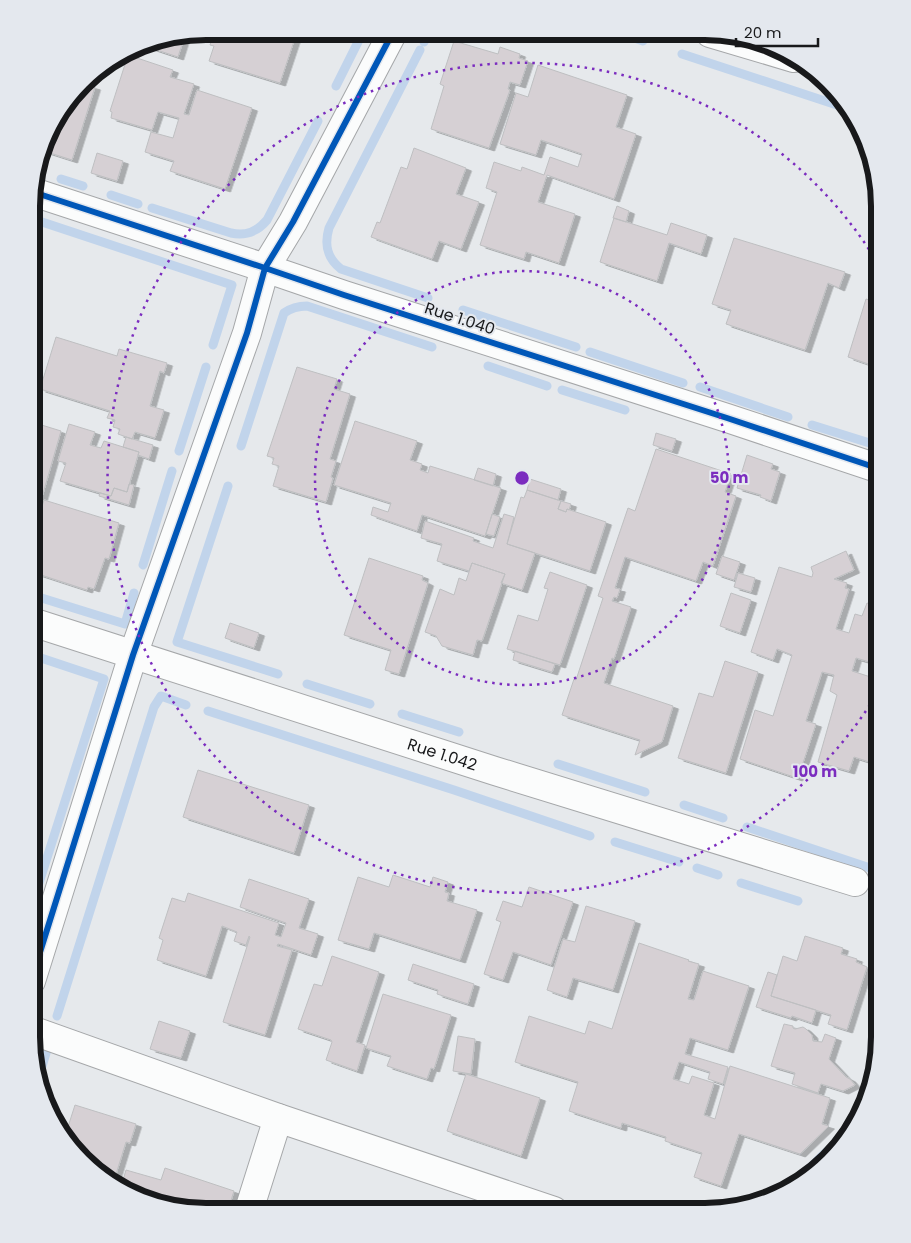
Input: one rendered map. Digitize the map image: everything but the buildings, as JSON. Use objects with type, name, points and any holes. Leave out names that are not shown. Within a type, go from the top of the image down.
[{"type":"street","points":[[40,952],[133,655],[247,333],[265,268],[293,222],[388,40]]},
{"type":"street","name":"Rue 1.040","points":[[41,194],[344,295],[727,418],[871,467]]},
{"type":"street","name":"Rue 1.042","points":[[40,625],[504,774],[855,882]]},
{"type":"street","points":[[40,1033],[278,1118],[530,1203]]},
{"type":"street","points":[[252,1203],[278,1118]]},
{"type":"waterway","points":[[336,86],[359,40]]},
{"type":"waterway","points":[[420,50],[329,228],[327,246],[330,256],[341,269],[428,298]]},
{"type":"waterway","points":[[682,54],[836,105]]},
{"type":"waterway","points":[[152,208],[231,233],[242,234],[259,228],[267,220],[318,121]]},
{"type":"waterway","points":[[61,179],[83,186]]},
{"type":"waterway","points":[[111,195],[138,204]]},
{"type":"waterway","points":[[40,221],[232,285],[213,345]]},
{"type":"waterway","points":[[241,446],[284,313],[289,310],[307,306],[432,347]]},
{"type":"waterway","points":[[463,310],[576,347]]},
{"type":"waterway","points":[[590,352],[683,383]]},
{"type":"waterway","points":[[488,366],[547,386]]},
{"type":"waterway","points":[[179,451],[206,367]]},
{"type":"waterway","points":[[700,387],[788,417]]},
{"type":"waterway","points":[[562,390],[625,410]]},
{"type":"waterway","points":[[812,425],[871,443]]},
{"type":"waterway","points":[[143,565],[172,471]]},
{"type":"waterway","points":[[228,486],[177,642],[278,674]]},
{"type":"waterway","points":[[40,597],[125,624],[134,593]]},
{"type":"waterway","points":[[40,658],[104,679],[40,880]]},
{"type":"waterway","points":[[307,684],[370,704]]},
{"type":"waterway","points":[[57,1016],[154,707],[161,696],[186,705]]},
{"type":"waterway","points":[[208,711],[590,836]]},
{"type":"waterway","points":[[402,714],[459,732]]},
{"type":"waterway","points":[[558,764],[645,792]]},
{"type":"waterway","points":[[684,805],[723,818]]},
{"type":"waterway","points":[[747,827],[871,868]]},
{"type":"waterway","points":[[615,842],[679,862]]},
{"type":"waterway","points":[[697,868],[718,875]]},
{"type":"waterway","points":[[741,883],[798,901]]},
{"type":"waterway","points":[[43,1065],[50,1040]]},
{"type":"cycle path","points":[[40,952],[133,655],[247,333],[265,268],[293,222],[389,40]]},
{"type":"cycle path","points":[[41,194],[871,466]]}]
